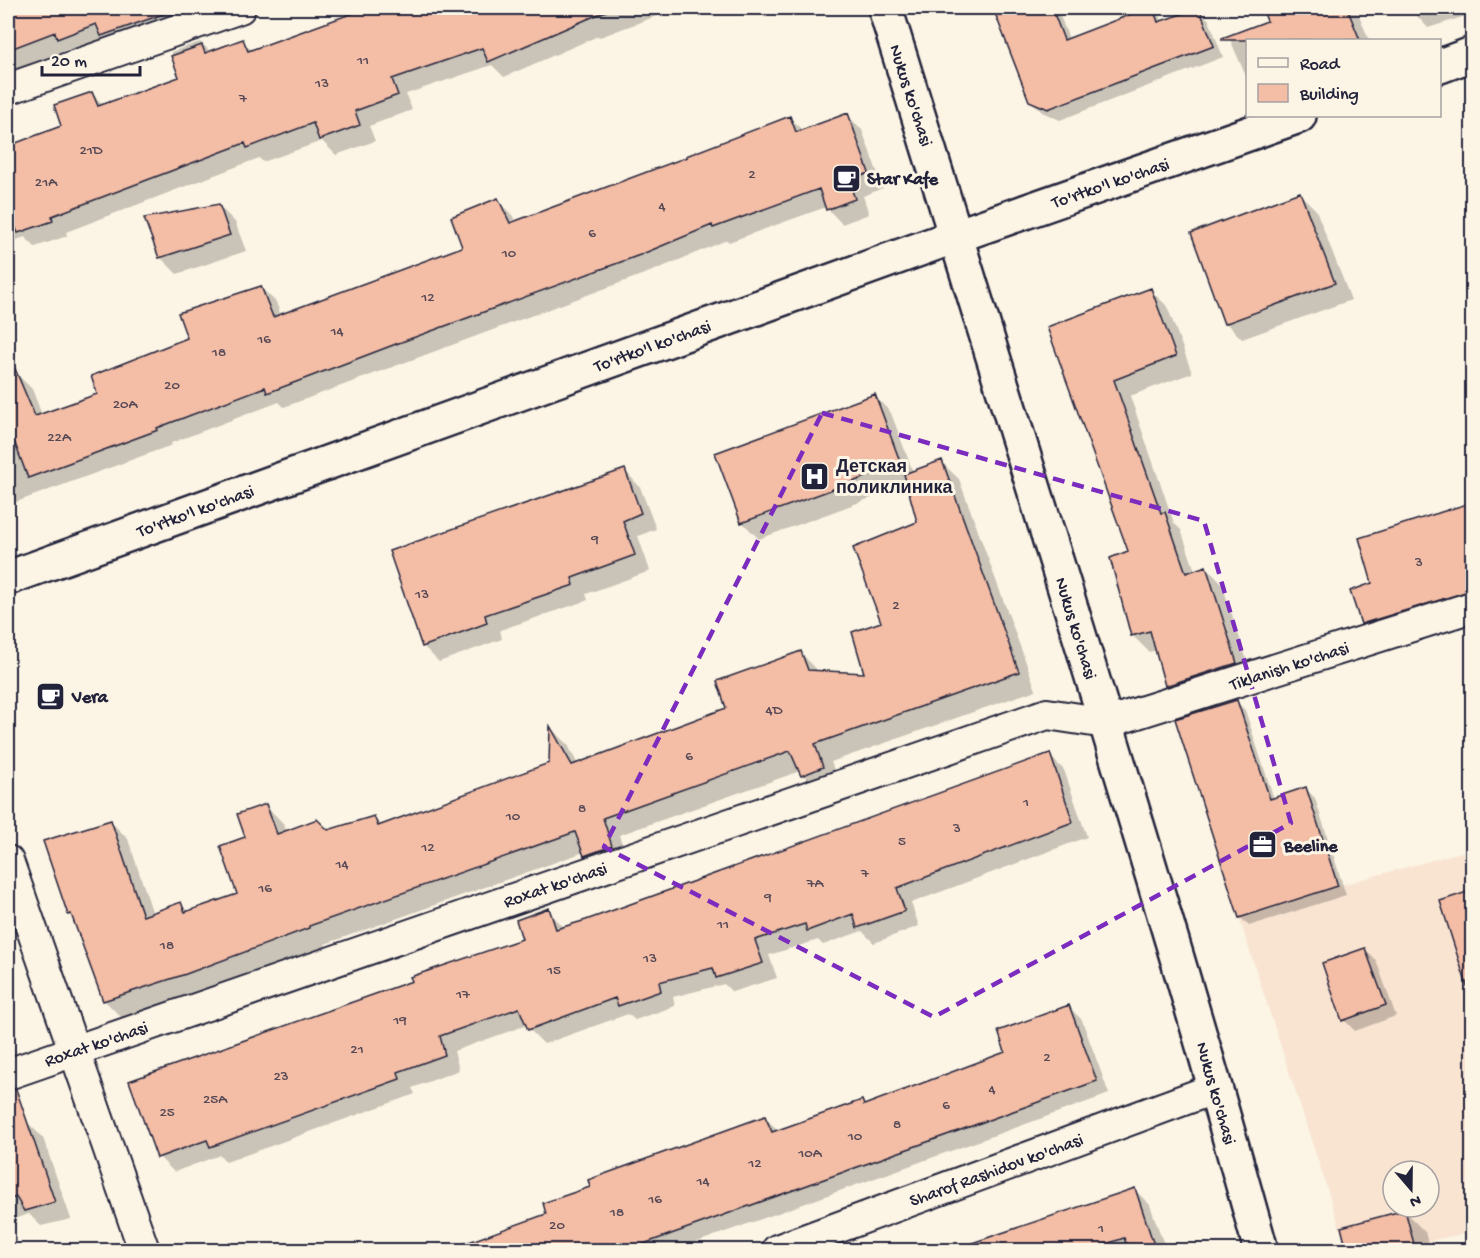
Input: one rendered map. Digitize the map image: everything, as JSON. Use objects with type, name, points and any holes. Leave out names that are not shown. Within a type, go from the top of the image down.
[{"type":"street","points":[[8,89],[240,8]]},
{"type":"street","name":"Nukus ko'chasi","points":[[885,8],[1106,723],[1216,1088],[1261,1251]]},
{"type":"street","points":[[1441,66],[1473,54]]},
{"type":"street","name":"To'rtko'l ko'chasi","points":[[8,578],[956,236],[1296,117]]},
{"type":"street","name":"Tiklanish ko'chasi","points":[[1106,723],[1473,607]]},
{"type":"street","name":"Roxat ko'chasi","points":[[8,1074],[1047,714],[1106,723]]},
{"type":"street","points":[[8,861],[144,1251]]},
{"type":"street","name":"Sharof Rashidov ko'chasi","points":[[777,1251],[1216,1088]]},
{"type":"highlighted area","points":[[822,413],[1204,521],[1291,823],[934,1017],[604,847]]},
{"type":"shaded area","points":[[1472,849],[1472,1232],[1388,1250],[1347,1250],[1239,918],[1338,886]]},
{"type":"building","points":[[8,8],[171,8],[172,11],[101,36],[96,24],[57,39],[55,32],[8,50]]},
{"type":"building","points":[[367,8],[613,8],[488,62],[482,48],[392,79],[398,95],[355,111],[360,125],[319,140],[313,123],[247,148],[245,143],[52,216],[53,221],[18,233],[8,210],[8,146],[61,126],[54,105],[92,92],[98,106],[179,77],[171,56],[202,45],[205,53],[243,39],[248,51]]},
{"type":"building","points":[[993,8],[1052,8],[1064,40],[1147,8],[1153,8],[1158,22],[1199,8],[1214,46],[1048,109],[1029,101]]},
{"type":"building","points":[[1262,8],[1347,8],[1360,39],[1222,40],[1222,38],[1267,21]]},
{"type":"building","points":[[848,113],[869,173],[849,181],[855,199],[826,210],[819,189],[713,228],[712,225],[640,255],[267,393],[265,387],[28,478],[8,425],[8,352],[35,416],[97,394],[91,376],[187,338],[178,313],[261,286],[273,317],[462,247],[451,217],[498,198],[510,223],[790,116],[796,132]]},
{"type":"building","points":[[1300,192],[1335,283],[1224,324],[1191,233]]},
{"type":"building","points":[[219,204],[230,235],[159,258],[144,218]]},
{"type":"building","points":[[1151,288],[1176,356],[1114,380],[1161,513],[1165,512],[1186,573],[1206,566],[1237,663],[1165,686],[1150,631],[1131,636],[1110,558],[1128,551],[1047,327]]},
{"type":"building","points":[[875,394],[901,464],[741,523],[715,453]]},
{"type":"building","points":[[942,460],[1019,672],[815,744],[823,767],[801,776],[790,751],[603,818],[612,846],[584,856],[575,832],[309,926],[309,928],[186,974],[103,1001],[71,914],[68,915],[43,841],[111,820],[143,916],[181,902],[185,912],[237,894],[220,846],[245,837],[237,814],[266,804],[277,834],[317,819],[328,830],[374,816],[378,826],[549,763],[550,726],[572,765],[726,708],[717,681],[801,651],[808,670],[864,673],[852,632],[881,622],[853,548],[917,522],[904,474]]},
{"type":"building","points":[[625,469],[641,513],[623,521],[635,555],[572,578],[574,585],[485,615],[487,623],[422,647],[389,551]]},
{"type":"building","points":[[1473,502],[1473,590],[1361,624],[1350,591],[1372,583],[1359,538]]},
{"type":"building","points":[[1237,700],[1270,799],[1306,787],[1338,886],[1239,918],[1175,719]]},
{"type":"building","points":[[1050,753],[1073,822],[897,888],[905,911],[857,928],[853,914],[807,931],[805,924],[755,940],[763,963],[716,978],[713,968],[659,982],[661,991],[618,1006],[615,998],[528,1030],[519,1008],[440,1036],[445,1055],[398,1072],[400,1079],[210,1147],[207,1140],[157,1158],[129,1081],[412,981],[410,977],[522,939],[516,920],[549,908],[556,929],[586,920]]},
{"type":"building","points":[[1473,890],[1473,985],[1467,986],[1440,901]]},
{"type":"building","points":[[1365,948],[1386,1005],[1342,1021],[1322,963]]},
{"type":"building","points":[[1069,1005],[1097,1081],[624,1251],[456,1251],[455,1247],[546,1214],[543,1203],[590,1187],[588,1180],[765,1116],[772,1132],[862,1100],[864,1105],[1005,1052],[998,1031]]},
{"type":"building","points":[[16,1089],[55,1202],[24,1211],[16,1197],[8,1200],[8,1091]]},
{"type":"building","points":[[1135,1188],[1156,1251],[1129,1251],[1124,1238],[1086,1251],[964,1251],[963,1246]]},
{"type":"building","points":[[1381,1216],[1381,1219],[1407,1219],[1414,1244],[1388,1251],[1347,1251],[1341,1227]]},
{"type":"place","name":"Star Kafe","points":[[846,178]]},
{"type":"place","name":"Детская поликлиника","points":[[815,476]]},
{"type":"place","name":"Vera","points":[[51,696]]},
{"type":"place","name":"Beeline","points":[[1263,845]]}]
